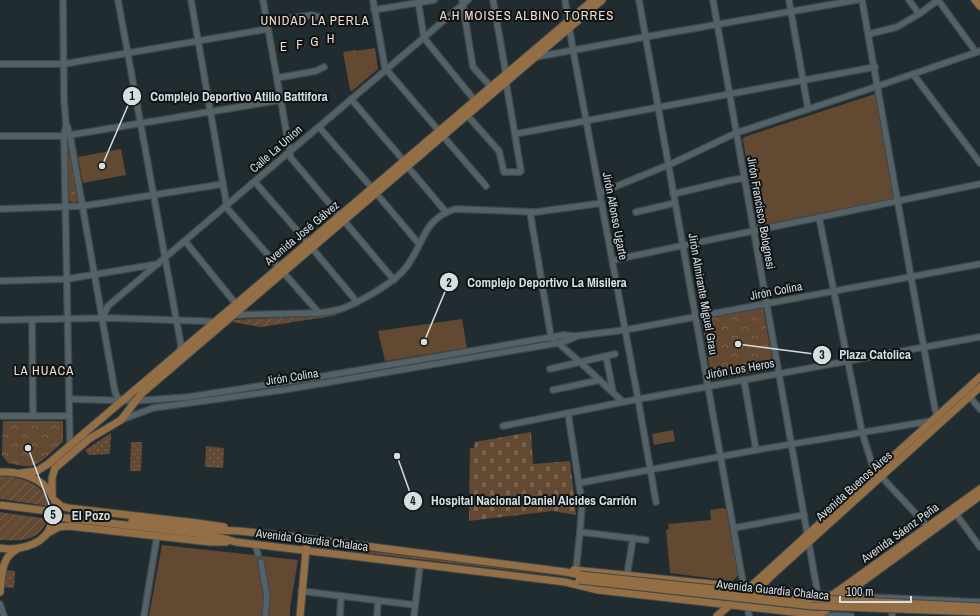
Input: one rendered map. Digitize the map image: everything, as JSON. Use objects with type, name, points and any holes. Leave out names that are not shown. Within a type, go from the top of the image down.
[{"type":"main road","name":"Avenida José Gálvez","points":[[441,133],[466,115],[491,86],[506,78],[534,58],[593,0]]},
{"type":"main road","name":"Avenida José Gálvez","points":[[22,473],[34,472],[42,469],[123,401],[233,315],[281,270],[568,24],[602,0]]},
{"type":"main road","points":[[975,0],[980,6]]},
{"type":"main road","name":"Avenida José Gálvez","points":[[119,421],[134,401],[215,322],[281,270]]},
{"type":"main road","name":"Avenida Buenos Aires","points":[[747,607],[768,579],[809,538],[968,393],[980,377]]},
{"type":"main road","name":"Avenida Buenos Aires","points":[[968,393],[980,387]]},
{"type":"main road","points":[[106,415],[105,419],[107,422],[119,421]]},
{"type":"main road","name":"Jirón Colina","points":[[48,533],[52,521],[52,478],[55,468],[89,439],[119,421]]},
{"type":"main road","points":[[0,466],[8,472]]},
{"type":"main road","points":[[0,472],[22,473],[39,481],[49,490],[53,498],[61,506],[68,508],[197,523],[239,531]]},
{"type":"main road","name":"Avenida Sáenz Peña","points":[[819,615],[980,489]]},
{"type":"main road","name":"Avenida Sáenz Peña","points":[[806,615],[930,529],[956,514],[980,496]]},
{"type":"main road","points":[[0,505],[57,515]]},
{"type":"main road","points":[[0,510],[57,515]]},
{"type":"main road","name":"Avenida Guardia Chalaca","points":[[57,515],[211,532],[239,531],[307,539],[566,572],[578,575],[813,606],[980,612]]},
{"type":"main road","points":[[0,592],[4,562],[8,556],[16,550],[34,543],[58,527],[69,526],[210,542],[236,542]]},
{"type":"main road","name":"Avenida Guardia Chalaca","points":[[211,532],[236,542],[255,545],[565,582],[598,590],[731,604],[806,615],[819,615]]},
{"type":"main road","name":"Avenida Buenos Aires","points":[[746,588],[809,538]]},
{"type":"main road","points":[[300,616],[307,539]]},
{"type":"main road","points":[[0,548],[16,550]]},
{"type":"main road","name":"Avenida Guardia Chalaca","points":[[565,582],[578,575],[627,575],[818,595],[844,596]]},
{"type":"main road","name":"Avenida Guardia Chalaca","points":[[578,575],[800,598],[980,607]]},
{"type":"main road","points":[[859,584],[858,592],[862,597]]},
{"type":"main road","points":[[717,616],[731,604]]},
{"type":"street","points":[[63,0],[64,100],[67,135],[67,318],[70,446]]},
{"type":"street","points":[[118,0],[182,354]]},
{"type":"street","points":[[191,0],[226,207],[319,313]]},
{"type":"street","points":[[263,0],[291,158],[394,280]]},
{"type":"street","points":[[373,0],[384,65],[386,69],[486,186]]},
{"type":"street","points":[[374,10],[418,1],[434,0]]},
{"type":"street","name":"Calle La Union","points":[[102,318],[108,306],[424,38],[462,2],[468,0]]},
{"type":"street","points":[[466,115],[499,151],[504,172],[521,171],[493,0]]},
{"type":"street","name":"Jirón Alfonso Ugarte","points":[[565,0],[568,24],[613,260],[656,502]]},
{"type":"street","name":"Jirón Almirante Miguel Grau","points":[[639,0],[673,194],[746,588],[749,616]]},
{"type":"street","name":"Jirón Francisco Bolognesi","points":[[712,0],[818,595]]},
{"type":"street","points":[[789,0],[808,109]]},
{"type":"street","points":[[534,58],[857,0]]},
{"type":"street","points":[[578,483],[721,456],[937,421],[862,0]]},
{"type":"street","points":[[909,0],[919,14]]},
{"type":"street","points":[[600,193],[692,155],[736,133],[978,52],[938,0],[919,14],[892,29],[869,34]]},
{"type":"street","points":[[418,1],[424,38],[477,103]]},
{"type":"street","points":[[462,2],[473,67],[491,86]]},
{"type":"street","points":[[267,22],[311,14],[319,17]]},
{"type":"street","points":[[0,64],[64,64],[268,29]]},
{"type":"street","points":[[277,78],[316,71],[324,67]]},
{"type":"street","points":[[515,134],[875,67]]},
{"type":"street","points":[[913,74],[980,163]]},
{"type":"street","points":[[351,99],[446,212]]},
{"type":"street","points":[[0,136],[67,135],[281,100]]},
{"type":"street","points":[[319,127],[419,244]]},
{"type":"street","points":[[67,135],[83,206],[115,392],[118,398],[123,401]]},
{"type":"street","points":[[673,194],[744,178]]},
{"type":"street","points":[[255,182],[357,302]]},
{"type":"street","points":[[0,209],[83,206],[223,184]]},
{"type":"street","points":[[613,260],[980,184]]},
{"type":"street","points":[[233,315],[319,313],[331,312],[345,308],[394,280],[407,268],[428,226],[446,212],[455,209],[530,212],[602,203]]},
{"type":"street","points":[[636,212],[675,203]]},
{"type":"street","points":[[530,212],[551,337],[623,402]]},
{"type":"street","points":[[819,217],[862,432],[872,464],[879,474],[930,529]]},
{"type":"street","points":[[185,241],[236,304]]},
{"type":"street","points":[[0,281],[67,280],[160,263]]},
{"type":"street","name":"Jirón Colina","points":[[69,399],[134,401],[188,397],[351,371],[564,334],[576,336],[625,330],[980,264]]},
{"type":"street","points":[[0,320],[102,318],[223,323]]},
{"type":"street","points":[[32,320],[32,416]]},
{"type":"street","name":"Jirón Colina","points":[[119,421],[153,408],[283,390],[558,343],[576,336]]},
{"type":"street","name":"Jirón Los Heros","points":[[504,426],[638,399],[980,337]]},
{"type":"street","points":[[519,342],[520,349]]},
{"type":"street","points":[[488,348],[490,354]]},
{"type":"street","points":[[464,352],[465,359]]},
{"type":"street","points":[[550,369],[615,354]]},
{"type":"street","points":[[606,356],[613,392]]},
{"type":"street","points":[[380,366],[381,373]]},
{"type":"street","points":[[351,371],[353,378]]},
{"type":"street","points":[[553,390],[600,380]]},
{"type":"street","points":[[744,380],[756,450]]},
{"type":"street","points":[[968,393],[980,409]]},
{"type":"street","points":[[568,413],[582,504],[578,575]]},
{"type":"street","points":[[0,416],[69,416]]},
{"type":"street","points":[[956,514],[980,547]]},
{"type":"street","points":[[734,528],[804,515]]},
{"type":"street","points":[[580,532],[646,540]]},
{"type":"street","points":[[144,616],[157,536]]},
{"type":"street","points":[[627,575],[633,538]]},
{"type":"street","points":[[255,545],[258,554]]},
{"type":"street","points":[[260,562],[266,597],[265,616]]},
{"type":"street","points":[[414,616],[420,565]]},
{"type":"street","points":[[301,592],[415,605]]},
{"type":"street","points":[[340,616],[341,596]]},
{"type":"street","name":"Avenida Guardia Chalaca","points":[[844,596],[980,602]]},
{"type":"street","points":[[892,616],[894,598]]},
{"type":"street","points":[[377,616],[378,601]]},
{"type":"street","points":[[0,604],[4,616]]},
{"type":"street","name":"Avenida Guardia Chalaca","points":[[819,615],[851,616]]},
{"type":"green space","points":[[355,48],[356,51],[375,48],[378,69],[352,91],[350,90],[343,52],[355,50]]},
{"type":"green space","points":[[875,94],[877,95],[894,200],[759,229],[743,140],[744,137]]},
{"type":"green space","points":[[68,146],[70,146],[79,200],[74,203],[69,201],[68,198]]},
{"type":"green space","points":[[121,149],[126,175],[83,183],[78,157]]},
{"type":"green space","points":[[359,305],[333,316],[261,327],[232,322],[232,320],[332,315]]},
{"type":"green space","points":[[763,308],[774,369],[712,380],[701,319]]},
{"type":"green space","points":[[462,319],[467,348],[385,361],[378,331]]},
{"type":"green space","points":[[3,421],[63,421],[63,442],[43,460],[34,465],[25,466],[8,463],[2,455]]},
{"type":"green space","points":[[673,430],[675,441],[654,445],[652,434]]},
{"type":"green space","points":[[531,432],[533,464],[570,461],[576,515],[553,511],[469,521],[470,448],[474,448],[475,442]]},
{"type":"green space","points":[[111,433],[109,454],[89,455],[85,450]]},
{"type":"green space","points":[[131,442],[142,442],[141,471],[130,471]]},
{"type":"green space","points":[[206,446],[224,448],[223,468],[205,467]]},
{"type":"green space","points":[[0,476],[28,481],[38,487],[44,494],[48,506],[0,499]]},
{"type":"green space","points":[[723,508],[727,510],[739,574],[733,581],[670,573],[666,530],[669,529],[668,524],[711,520],[710,510]]},
{"type":"green space","points":[[0,512],[48,519],[40,532],[35,536],[24,540],[0,540]]},
{"type":"green space","points":[[162,545],[298,560],[290,616],[149,616]]},
{"type":"green space","points":[[348,549],[522,568],[587,579],[348,551]]},
{"type":"green space","points":[[5,570],[15,571],[14,588],[3,587]]},
{"type":"place","name":"Complejo Deportivo Atilio Battifora","points":[[102,166]]},
{"type":"place","name":"Complejo Deportivo La Misilera","points":[[424,342]]},
{"type":"place","name":"Plaza Catolica","points":[[738,344]]},
{"type":"place","name":"El Pozo","points":[[28,448]]},
{"type":"place","name":"Hospital Nacional Daniel Alcides Carrión","points":[[397,456]]},
{"type":"district","name":"A.H MOISES ALBINO TORRES","points":[[527,15]]},
{"type":"district","name":"UNIDAD LA PERLA","points":[[315,20]]},
{"type":"district","name":"H","points":[[331,38]]},
{"type":"district","name":"G","points":[[315,41]]},
{"type":"district","name":"F","points":[[300,44]]},
{"type":"district","name":"E","points":[[284,46]]},
{"type":"district","name":"LA HUACA","points":[[44,370]]}]
